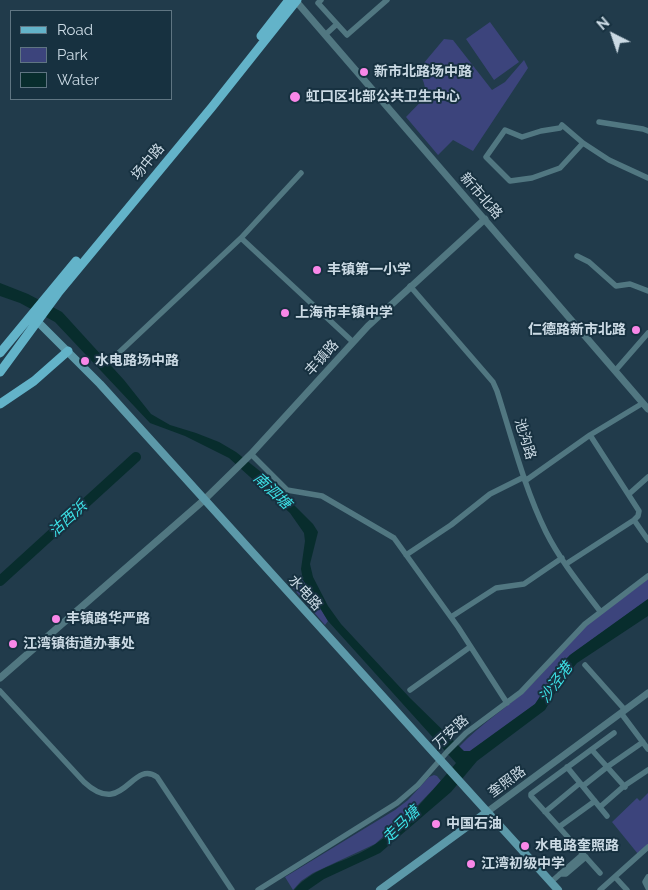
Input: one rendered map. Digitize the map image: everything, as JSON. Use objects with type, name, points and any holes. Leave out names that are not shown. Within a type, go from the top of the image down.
[{"type":"main road","name":"场中路","points":[[0,353],[37,314],[212,107],[295,0]]},
{"type":"main road","name":"场中路","points":[[0,372],[21,343],[37,314]]},
{"type":"main road","name":"场中路","points":[[0,346],[16,325],[37,314]]},
{"type":"main road","name":"水电路","points":[[37,314],[68,351],[558,890]]},
{"type":"main road","name":"场中路","points":[[0,364],[10,350],[21,343]]},
{"type":"main road","points":[[0,404],[34,381],[68,351]]},
{"type":"main road","name":"奎照路","points":[[380,890],[487,812]]},
{"type":"street","name":"新市北路","points":[[295,0],[646,406]]},
{"type":"street","points":[[321,0],[318,3],[347,35],[387,0]]},
{"type":"street","points":[[325,35],[337,24]]},
{"type":"street","points":[[599,122],[643,128],[648,131]]},
{"type":"street","points":[[583,143],[560,168],[532,178],[510,181],[486,157],[505,130],[522,137],[560,128],[562,125],[583,143],[609,160],[648,178]]},
{"type":"street","points":[[110,361],[241,238],[301,173]]},
{"type":"street","name":"丰镇路","points":[[204,500],[249,456],[353,342],[410,286],[485,219]]},
{"type":"street","points":[[241,238],[353,342]]},
{"type":"street","points":[[577,256],[589,262],[616,286],[630,284],[648,292]]},
{"type":"street","name":"池沟路","points":[[410,286],[493,382],[524,479],[547,533],[564,561],[600,611]]},
{"type":"street","points":[[615,371],[648,333]]},
{"type":"street","points":[[406,555],[451,525],[490,494],[524,479],[590,435],[646,406]]},
{"type":"street","points":[[451,617],[496,588],[524,584],[638,516],[639,511],[629,494],[590,435]]},
{"type":"street","points":[[249,456],[287,490],[322,496],[394,538],[451,617],[507,702]]},
{"type":"street","points":[[629,494],[648,477]]},
{"type":"street","points":[[0,678],[204,500]]},
{"type":"street","points":[[634,520],[648,540]]},
{"type":"street","name":"万安路","points":[[258,890],[397,803],[418,785],[458,740],[521,692],[576,631],[648,576]]},
{"type":"street","points":[[410,690],[470,647]]},
{"type":"street","points":[[545,812],[607,767],[646,744],[623,711],[585,665]]},
{"type":"street","points":[[0,691],[84,782],[101,794],[110,795],[119,791],[146,773],[157,777],[232,890]]},
{"type":"street","name":"奎照路","points":[[487,812],[648,693]]},
{"type":"street","points":[[600,873],[531,794],[614,733]]},
{"type":"street","points":[[592,750],[625,787]]},
{"type":"street","points":[[567,767],[607,816]]},
{"type":"street","points":[[600,807],[648,770]]},
{"type":"street","points":[[559,827],[595,801]]},
{"type":"street","points":[[600,890],[648,847]]},
{"type":"street","points":[[550,882],[560,874],[565,875],[584,856]]},
{"type":"street","points":[[615,877],[627,890]]},
{"type":"street","points":[[648,877],[645,882],[648,888]]},
{"type":"green space","points":[[490,22],[519,62],[494,80],[466,39]]},
{"type":"green space","points":[[444,39],[453,40],[492,90],[505,82],[524,60],[528,68],[473,151],[453,140],[438,155],[406,117],[424,96],[425,86],[418,70]]},
{"type":"green space","points":[[648,579],[648,599],[570,655],[563,662],[535,704],[470,751],[463,751],[459,747],[521,695],[583,627]]},
{"type":"green space","points":[[303,580],[328,621],[325,625],[293,588]]},
{"type":"green space","points":[[434,775],[441,781],[417,806],[375,844],[313,873],[301,881],[293,890],[285,877],[395,810],[408,800],[429,777]]},
{"type":"green space","points":[[648,793],[648,845],[638,854],[612,822],[637,798],[640,801]]},
{"type":"water","points":[[0,283],[28,294],[62,312],[124,380],[151,414],[170,425],[219,442],[236,452],[261,472],[313,524],[318,532],[310,564],[313,577],[328,606],[341,624],[410,698],[464,751],[470,751],[535,704],[563,662],[570,655],[648,599],[648,616],[577,663],[562,681],[545,710],[477,761],[451,792],[380,853],[324,879],[308,890],[294,890],[311,875],[364,851],[385,837],[418,807],[456,763],[328,621],[303,580],[301,569],[305,541],[304,533],[290,513],[229,458],[185,436],[150,423],[55,322],[20,303],[0,296]]},
{"type":"waterway","name":"沽西浜","points":[[0,581],[136,457]]},
{"type":"place","name":"新市北路场中路","points":[[364,72]]},
{"type":"place","name":"虹口区北部公共卫生中心","points":[[295,97]]},
{"type":"place","name":"丰镇第一小学","points":[[317,270]]},
{"type":"place","name":"上海市丰镇中学","points":[[285,313]]},
{"type":"place","name":"仁德路新市北路","points":[[636,330]]},
{"type":"place","name":"水电路场中路","points":[[85,361]]},
{"type":"place","name":"丰镇路华严路","points":[[56,619]]},
{"type":"place","name":"江湾镇街道办事处","points":[[13,644]]},
{"type":"place","name":"中国石油","points":[[436,824]]},
{"type":"place","name":"水电路奎照路","points":[[525,846]]},
{"type":"place","name":"江湾初级中学","points":[[471,864]]},
{"type":"water label","name":"南泗塘","points":[[272,491]]},
{"type":"water label","name":"沙泾港","points":[[556,683]]},
{"type":"water label","name":"走马塘","points":[[401,825]]}]
